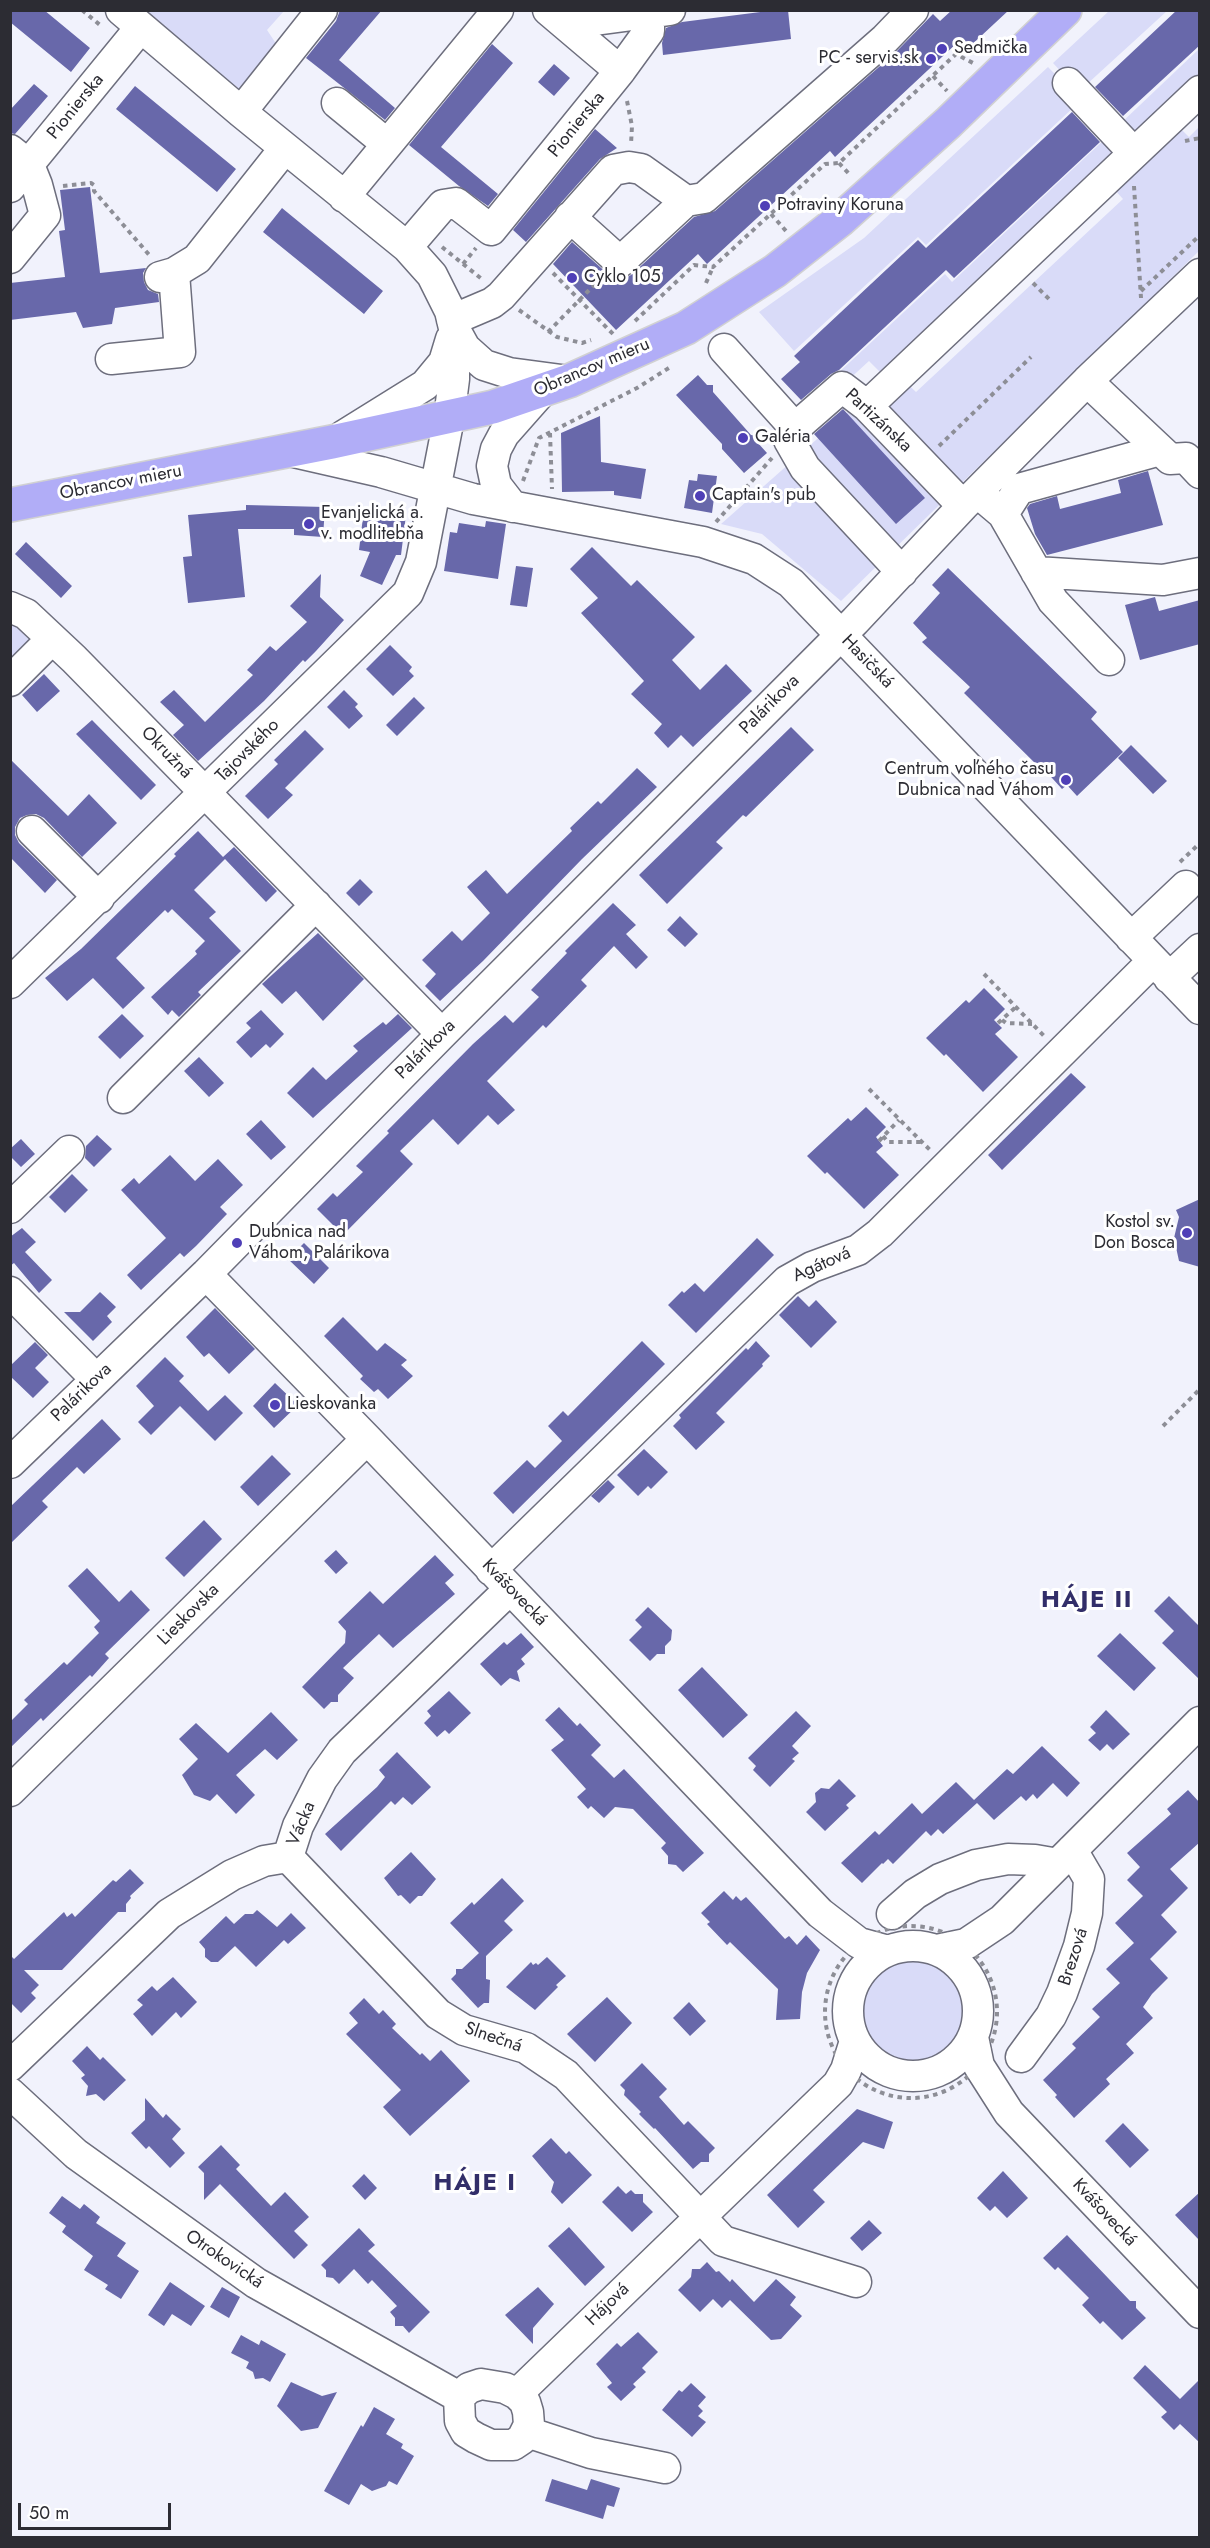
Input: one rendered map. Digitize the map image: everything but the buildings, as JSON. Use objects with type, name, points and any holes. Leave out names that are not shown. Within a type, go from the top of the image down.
[{"type":"main road","name":"Obrancov mieru","points":[[10,505],[449,418],[556,386],[686,328],[775,272],[840,220],[895,172],[1065,10]]},
{"type":"street","points":[[241,112],[322,10]]},
{"type":"street","points":[[344,196],[498,10]]},
{"type":"street","points":[[877,10],[885,39]]},
{"type":"street","points":[[570,217],[620,262],[686,201],[704,198],[885,39],[913,10]]},
{"type":"street","points":[[556,17],[660,12]]},
{"type":"street","name":"Pionierska","points":[[407,247],[443,205],[456,203],[491,230],[620,71],[660,12]]},
{"type":"street","name":"Pionierska","points":[[21,169],[128,15],[241,112],[407,247],[432,275],[453,324],[454,379],[449,418]]},
{"type":"street","points":[[556,17],[620,71]]},
{"type":"street","points":[[1068,83],[1133,154]]},
{"type":"street","points":[[867,406],[1200,91]]},
{"type":"street","points":[[337,103],[387,144]]},
{"type":"street","points":[[111,359],[180,352],[167,275],[197,259],[285,148]]},
{"type":"street","points":[[332,442],[425,384],[444,362],[453,324],[501,296],[613,170],[629,167],[641,169],[686,201]]},
{"type":"street","points":[[10,258],[45,214],[21,169]]},
{"type":"street","points":[[841,635],[970,499],[1087,381],[1200,274]]},
{"type":"street","points":[[453,324],[465,348],[484,365],[556,386]]},
{"type":"street","points":[[724,350],[792,434],[805,468],[902,572]]},
{"type":"street","points":[[1087,381],[1170,459],[1186,458],[1200,472]]},
{"type":"street","points":[[516,498],[496,485],[492,466],[496,448],[504,434],[556,386]]},
{"type":"street","name":"Partizánska","points":[[792,434],[842,387],[867,406],[922,463],[970,499],[1003,514]]},
{"type":"street","name":"Tajovského","points":[[10,983],[206,794],[408,593],[421,562],[449,418]]},
{"type":"street","points":[[1109,660],[1053,602],[1003,514],[1019,489],[1160,450]]},
{"type":"street","name":"Hasičská","points":[[286,451],[370,469],[434,489],[516,498],[703,542],[754,559],[791,583],[1199,1008]]},
{"type":"street","points":[[1036,572],[1163,580],[1200,573]]},
{"type":"street","name":"Okružná","points":[[10,607],[26,614],[52,639],[442,1034]]},
{"type":"street","name":"Palárikova","points":[[10,1463],[206,1274],[841,635]]},
{"type":"street","points":[[10,681],[52,639]]},
{"type":"street","points":[[32,831],[99,898]]},
{"type":"street","points":[[1131,938],[1186,886]]},
{"type":"street","points":[[123,1098],[316,905]]},
{"type":"street","name":"Agátová","points":[[501,1580],[787,1281],[812,1267],[858,1250],[880,1233],[1161,969],[1200,949]]},
{"type":"street","points":[[10,1208],[69,1151]]},
{"type":"street","name":"Kvášovecká","points":[[206,1274],[367,1438],[820,1913],[854,1959]]},
{"type":"street","points":[[10,1292],[96,1379]]},
{"type":"street","name":"Lieskovska","points":[[10,1791],[367,1438]]},
{"type":"street","name":"Vácka","points":[[10,2067],[169,1914],[232,1875],[264,1861],[288,1857],[298,1826],[322,1779],[342,1750],[501,1580]]},
{"type":"street","points":[[937,1950],[952,1959],[964,1971],[973,1963],[1002,1920],[1200,1722]]},
{"type":"street","name":"Slnečná","points":[[288,1857],[438,2014],[464,2030],[526,2048],[566,2075],[700,2217]]},
{"type":"street","points":[[892,1914],[915,1894],[940,1879],[976,1865],[1008,1859],[1035,1860],[1065,1857]]},
{"type":"street","name":"Brezová","points":[[1021,2057],[1051,2016],[1080,1946],[1087,1913],[1089,1879],[1065,1857]]},
{"type":"street","points":[[888,2071],[864,2053],[855,2041],[849,2021],[854,1959],[869,1963],[888,1951],[904,1947],[921,1947],[937,1950],[973,1963]]},
{"type":"street","points":[[960,2073],[978,2020],[973,1963]]},
{"type":"street","points":[[960,2073],[952,2064],[964,2052],[973,2037]]},
{"type":"street","name":"Hájová","points":[[517,2394],[846,2077],[855,2041]]},
{"type":"street","points":[[846,2077],[888,2071],[920,2076],[960,2073]]},
{"type":"street","name":"Kvášovecká","points":[[960,2073],[1009,2113],[1200,2313]]},
{"type":"street","name":"Otrokovická","points":[[10,2093],[76,2154],[256,2283],[459,2397]]},
{"type":"street","points":[[700,2217],[723,2241],[856,2282]]},
{"type":"street","points":[[481,2384],[494,2385],[517,2394],[528,2412],[527,2432],[513,2445],[491,2445],[466,2432],[460,2421],[459,2397],[469,2388],[481,2384]]},
{"type":"street","points":[[527,2432],[591,2453],[664,2468]]},
{"type":"path","points":[[705,285],[713,267],[825,164],[839,164],[956,54],[976,64]]},
{"type":"path","points":[[620,71],[632,126],[629,167]]},
{"type":"path","points":[[933,76],[947,91]]},
{"type":"path","points":[[1133,154],[1140,292],[1142,312],[1149,321]]},
{"type":"path","points":[[839,164],[852,177]]},
{"type":"path","points":[[21,169],[40,169],[55,187],[91,183],[94,185],[94,191],[167,275]]},
{"type":"path","points":[[771,214],[786,231]]},
{"type":"path","points":[[1140,292],[1200,235]]},
{"type":"path","points":[[536,256],[614,334]]},
{"type":"path","points":[[628,328],[694,265],[713,267]]},
{"type":"path","points":[[548,332],[603,277]]},
{"type":"path","points":[[922,463],[1032,357]]},
{"type":"path","points":[[516,498],[539,438],[637,388],[677,362]]},
{"type":"path","points":[[550,432],[552,496]]},
{"type":"path","points":[[710,529],[792,434]]},
{"type":"path","points":[[984,974],[1047,1039]]},
{"type":"path","points":[[1016,1007],[1000,1022],[1033,1024]]},
{"type":"path","points":[[869,1089],[938,1158]]},
{"type":"path","points":[[879,1141],[899,1120]]},
{"type":"path","points":[[883,1137],[888,1142],[922,1142]]},
{"type":"path","points":[[1163,1426],[1200,1389]]},
{"type":"path","points":[[920,1926],[945,1932],[973,1963],[993,1982],[998,2008],[995,2035],[944,2092],[920,2098],[897,2098],[846,2077],[826,2029],[824,2006],[829,1983],[854,1959],[872,1935],[895,1927],[920,1926]]},
{"type":"shaded area","points":[[143,11],[284,11],[267,30],[279,48],[243,92]]},
{"type":"shaded area","points":[[1109,11],[1167,11],[1086,85],[1120,124],[1199,49],[1199,75],[1127,143],[1053,63]]},
{"type":"shaded area","points":[[1048,67],[1124,145],[881,373],[869,361],[845,383],[837,374],[945,274],[952,282],[1106,138],[1075,106],[926,245],[918,237],[794,351],[759,312],[864,238]]},
{"type":"shaded area","points":[[1178,126],[1189,137],[1199,127],[1199,251],[841,601],[762,534],[721,524],[894,371],[916,392],[1123,199],[1113,188]]},
{"type":"shaded area","points":[[11,616],[34,640],[11,674]]},
{"type":"shaded area","points":[[914,1961],[933,1965],[950,1976],[961,1993],[965,2012],[961,2031],[950,2048],[933,2059],[914,2063],[895,2059],[878,2048],[867,2031],[863,2012],[867,1993],[878,1976],[895,1965]]},
{"type":"place","name":"Sedmička","points":[[942,49]]},
{"type":"place","name":"PC - servis.sk","points":[[931,59]]},
{"type":"place","name":"Potraviny Koruna","points":[[765,206]]},
{"type":"place","name":"Cyklo 105","points":[[572,278]]},
{"type":"place","name":"Galéria","points":[[743,438]]},
{"type":"place","name":"Captain's pub","points":[[700,496]]},
{"type":"place","name":"Evanjelická a. v. modlitebňa","points":[[309,524]]},
{"type":"place","name":"Centrum voľného času Dubnica nad Váhom","points":[[1066,780]]},
{"type":"place","name":"Kostol sv. Don Bosca","points":[[1187,1233]]},
{"type":"place","name":"Dubnica nad Váhom, Palárikova","points":[[237,1243]]},
{"type":"place","name":"Lieskovanka","points":[[275,1405]]},
{"type":"district","name":"HÁJE II","points":[[1087,1601]]},
{"type":"district","name":"HÁJE I","points":[[475,2184]]}]
